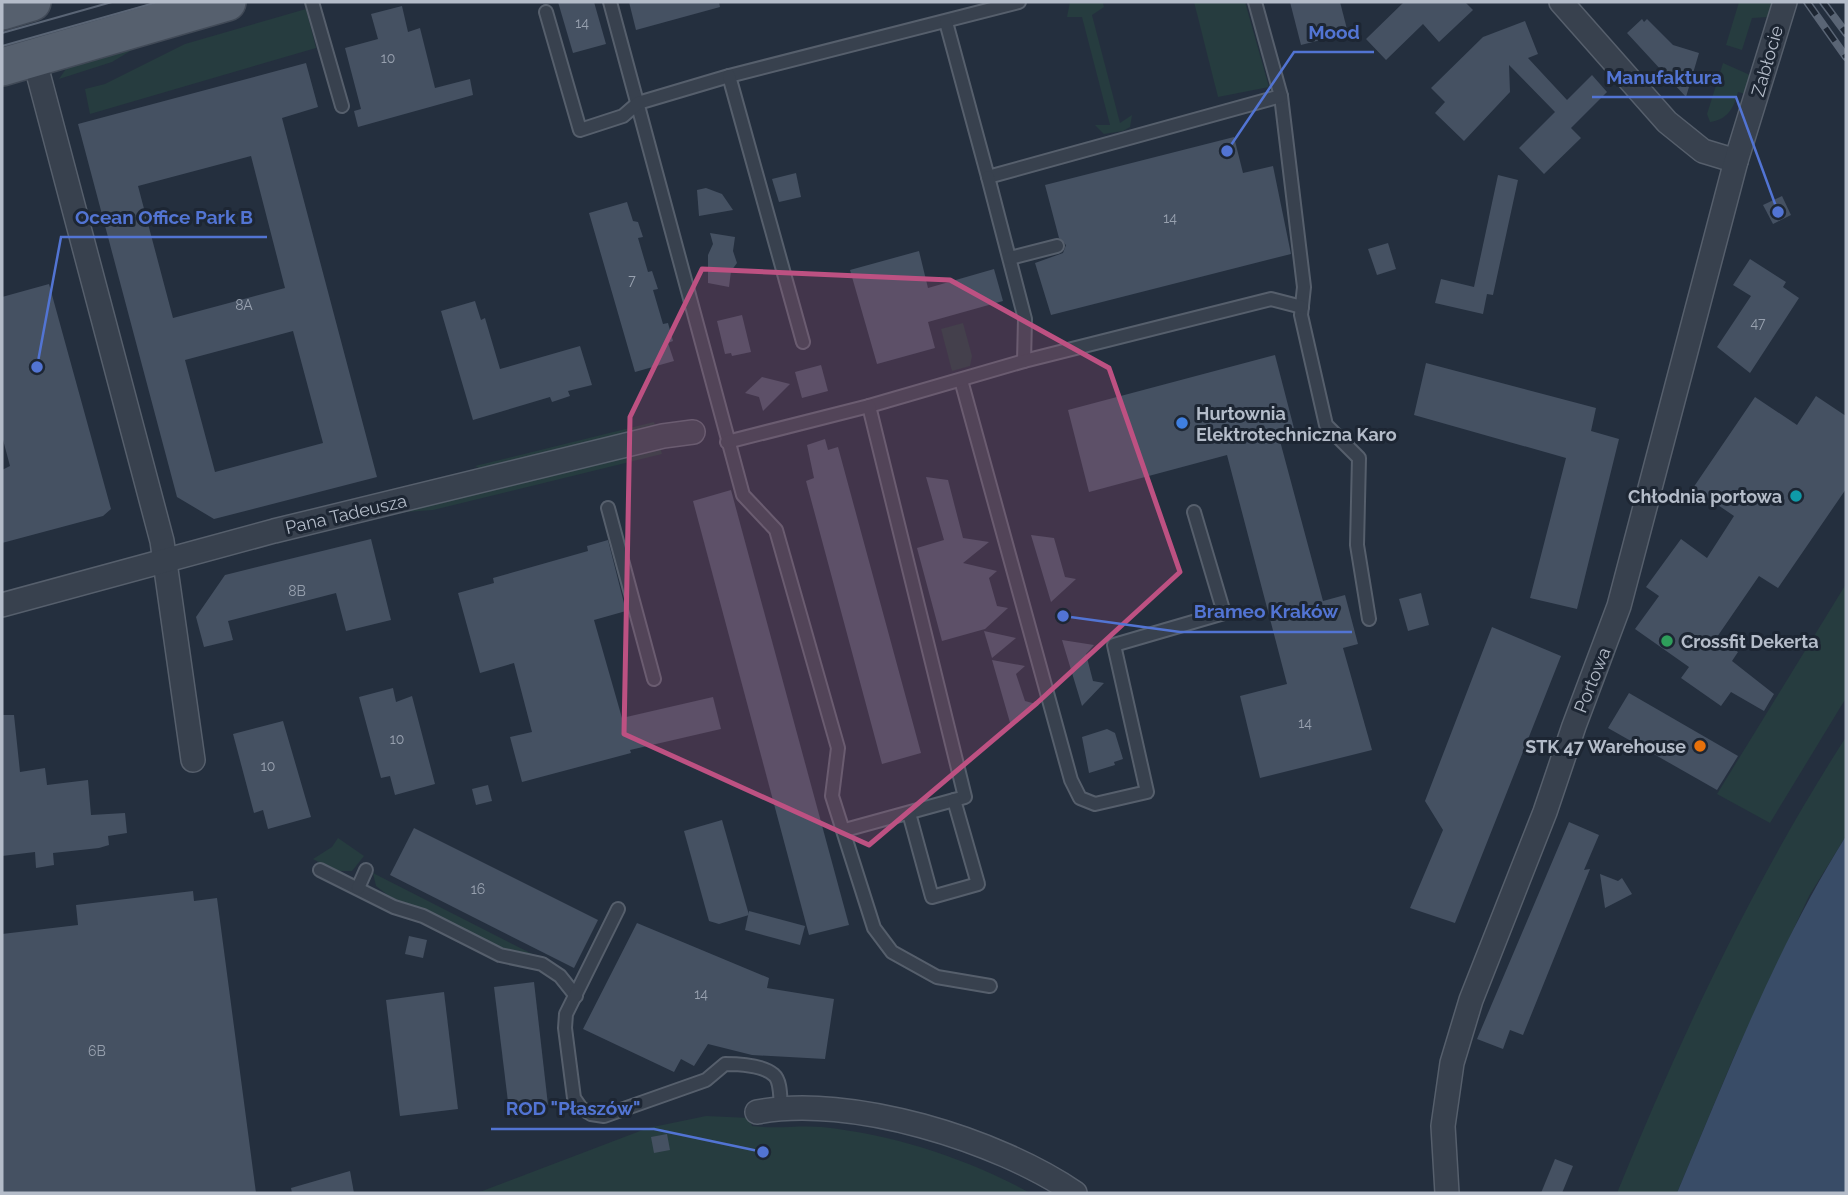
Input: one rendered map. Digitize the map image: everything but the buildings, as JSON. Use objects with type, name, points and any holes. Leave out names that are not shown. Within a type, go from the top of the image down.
[{"type":"main road","points":[[2,11],[32,2]]},
{"type":"main road","points":[[18,62],[227,2]]},
{"type":"street","points":[[1561,2],[1667,122],[1703,151],[1736,161]]},
{"type":"street","name":"Zabłocie","points":[[1736,161],[1785,2]]},
{"type":"street","points":[[18,62],[165,559],[193,760]]},
{"type":"street","name":"Portowa","points":[[1447,1193],[1443,1126],[1452,1063],[1471,1000],[1545,812],[1619,606],[1736,161]]},
{"type":"street","name":"Pana Tadeusza","points":[[2,605],[165,559],[663,436],[693,432]]},
{"type":"street","points":[[757,1112],[781,1107],[846,1112],[943,1132],[1013,1159],[1075,1193]]},
{"type":"lane","points":[[312,2],[342,106]]},
{"type":"lane","points":[[610,2],[743,495],[776,530],[838,748],[832,796],[874,928],[892,951],[937,977],[990,986]]},
{"type":"lane","points":[[546,12],[580,130],[623,116],[638,103],[729,76],[1019,2]]},
{"type":"lane","points":[[1255,2],[1281,96],[1304,287],[1301,315],[1326,425],[1359,458],[1357,545],[1369,619]]},
{"type":"lane","points":[[946,22],[1025,319],[1024,361]]},
{"type":"lane","points":[[729,76],[803,342]]},
{"type":"lane","points":[[988,177],[1281,96]]},
{"type":"lane","points":[[1010,258],[1057,246]]},
{"type":"lane","points":[[727,442],[869,406],[1024,361],[1271,299],[1302,307]]},
{"type":"lane","points":[[961,380],[1071,780],[1080,798],[1096,804],[1147,792],[1114,645],[1224,613],[1195,512]]},
{"type":"lane","points":[[845,830],[965,796],[869,406]]},
{"type":"lane","points":[[608,508],[654,679]]},
{"type":"lane","points":[[909,813],[932,897],[978,884],[954,800]]},
{"type":"lane","points":[[320,870],[394,907],[423,916],[500,956],[542,964],[560,976],[576,996]]},
{"type":"lane","points":[[358,888],[366,870]]},
{"type":"lane","points":[[618,909],[566,1014],[565,1028],[574,1098],[581,1108],[604,1116],[706,1080],[724,1064],[737,1064],[774,1075],[778,1082],[781,1107]]},
{"type":"lane","points":[[587,942],[599,948]]},
{"type":"highlighted area","points":[[702,269],[950,280],[1109,368],[1180,572],[1037,703],[869,845],[624,734],[630,417]]},
{"type":"green space","points":[[1070,2],[1103,3],[1104,7],[1092,15],[1120,123],[1132,115],[1130,127],[1123,131],[1104,134],[1095,125],[1110,125],[1082,17],[1067,17]]},
{"type":"green space","points":[[1194,2],[1245,2],[1269,87],[1218,97]]},
{"type":"green space","points":[[1739,2],[1773,2],[1767,17],[1752,18],[1742,50],[1726,45]]},
{"type":"green space","points":[[306,9],[316,48],[90,114],[85,89],[105,84],[185,44]]},
{"type":"green space","points":[[142,44],[112,62],[59,79],[68,66]]},
{"type":"green space","points":[[1723,63],[1750,75],[1745,94],[1738,92],[1729,112],[1721,119],[1710,122],[1707,114]]},
{"type":"green space","points":[[963,323],[972,356],[970,366],[952,371],[941,329]]},
{"type":"green space","points":[[654,422],[656,429],[483,470],[475,466]]},
{"type":"green space","points":[[660,446],[662,454],[433,510],[406,512],[405,509]]},
{"type":"green space","points":[[1846,584],[1846,698],[1770,823],[1717,794]]},
{"type":"green space","points":[[1846,737],[1846,836],[1809,896],[1733,1059],[1677,1193],[1617,1193],[1693,1017],[1721,960],[1780,846]]},
{"type":"green space","points":[[338,838],[364,856],[352,871],[336,871],[313,859],[332,847]]},
{"type":"green space","points":[[373,873],[548,962],[502,949],[418,908],[394,900],[376,886]]},
{"type":"green space","points":[[706,1116],[750,1118],[752,1126],[822,1127],[903,1142],[981,1169],[1030,1193],[477,1193],[648,1128]]},
{"type":"water","points":[[1846,836],[1846,1193],[1677,1193],[1775,966]]},
{"type":"tram line","points":[[2,33],[112,2]]},
{"type":"tram line","points":[[2,46],[158,2]]},
{"type":"railway","points":[[1807,2],[1846,57]]},
{"type":"railway","points":[[1823,2],[1846,33]]},
{"type":"place","name":"Mood","points":[[1227,151]]},
{"type":"place","name":"Manufaktura","points":[[1778,212]]},
{"type":"place","name":"Ocean Office Park B","points":[[37,367]]},
{"type":"place","name":"Hurtownia Elektrotechniczna Karo","points":[[1182,423]]},
{"type":"place","name":"Chłodnia portowa","points":[[1796,496]]},
{"type":"place","name":"Brameo Kraków","points":[[1063,616]]},
{"type":"place","name":"Crossfit Dekerta","points":[[1667,641]]},
{"type":"place","name":"STK 47 Warehouse","points":[[1700,746]]},
{"type":"place","name":"ROD \"Płaszów\"","points":[[763,1152]]}]
